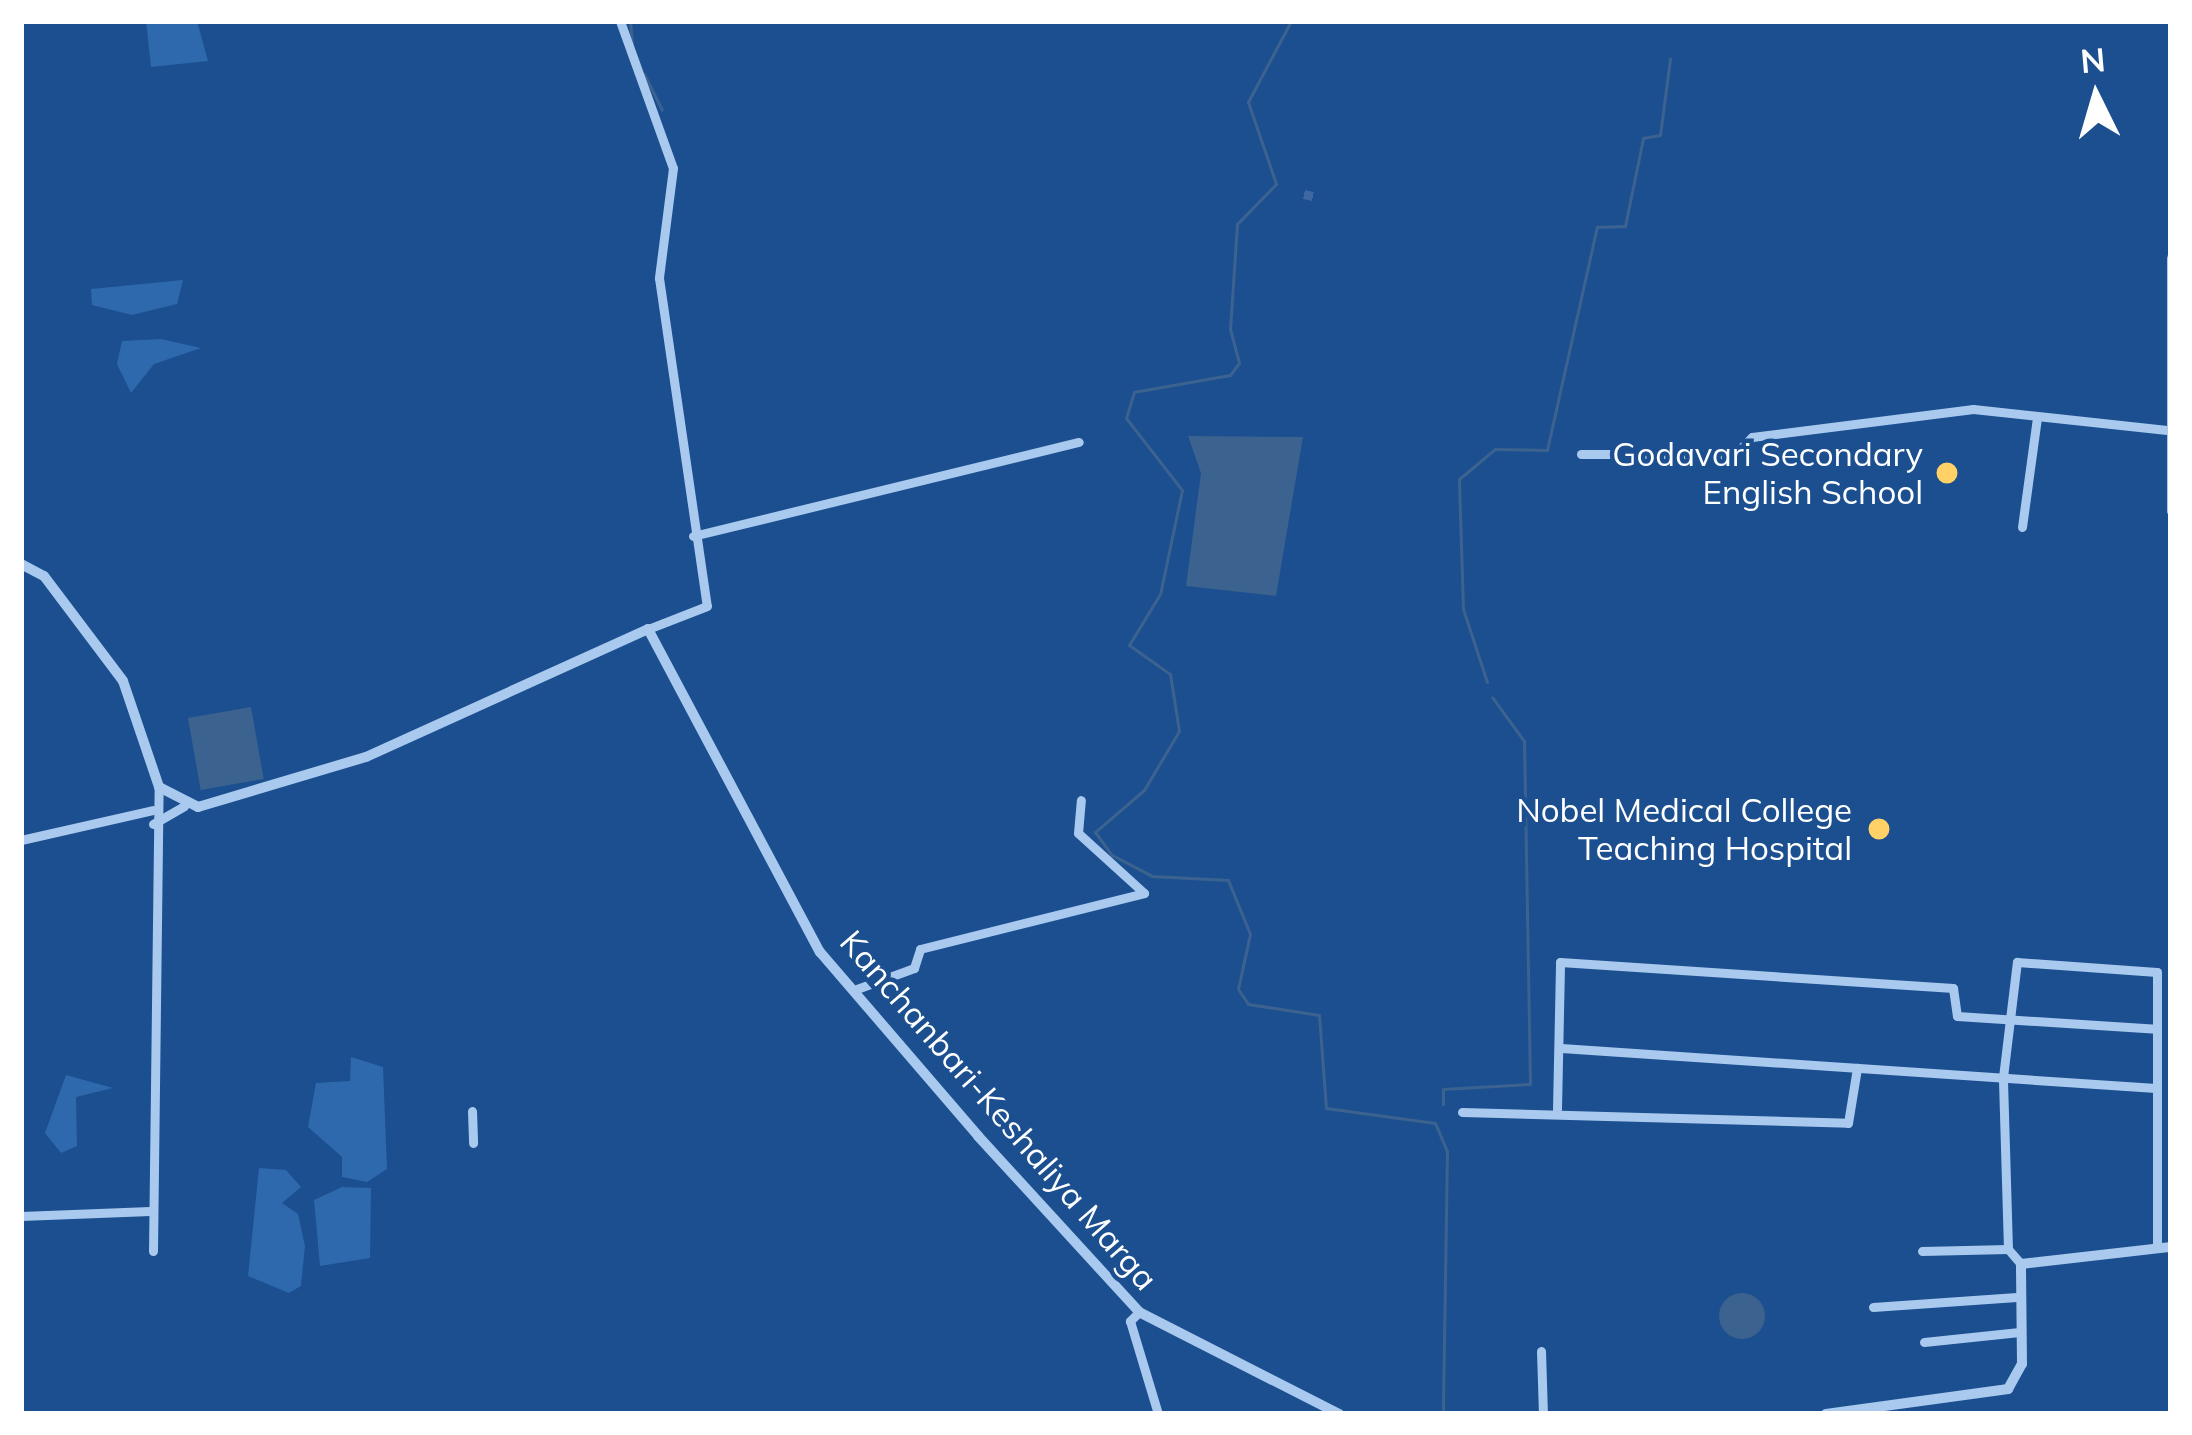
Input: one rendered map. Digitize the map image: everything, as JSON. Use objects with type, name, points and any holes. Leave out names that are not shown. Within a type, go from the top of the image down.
[{"type":"street","points":[[153,824],[184,806],[254,798],[332,770],[706,606],[659,278],[674,168],[620,21]]},
{"type":"street","points":[[2171,258],[2167,430],[2171,511]]},
{"type":"street","points":[[1581,454],[1735,454],[1752,437],[1972,410],[2167,430]]},
{"type":"street","points":[[2021,527],[2037,417]]},
{"type":"street","points":[[693,536],[1079,442]]},
{"type":"street","points":[[21,564],[44,576],[124,681],[159,787],[153,811],[153,1252]]},
{"type":"street","name":"Kanchanbari-Keshaliya Marga","points":[[648,629],[795,908],[854,990],[1139,1312],[1339,1414]]},
{"type":"street","points":[[159,787],[184,806]]},
{"type":"street","points":[[854,990],[914,968],[920,949],[1144,893],[1078,833],[1081,800]]},
{"type":"street","points":[[21,840],[153,811]]},
{"type":"street","points":[[1557,1109],[1560,962],[1953,988],[1957,1016],[2156,1029]]},
{"type":"street","points":[[1826,1414],[1997,1394],[2020,1374],[2017,1297],[2021,1264],[2008,1249],[2003,1077],[2017,962],[2156,972],[2164,1247],[2021,1264]]},
{"type":"street","points":[[1561,1048],[2156,1088]]},
{"type":"street","points":[[1462,1112],[1557,1109],[1848,1123],[1857,1068]]},
{"type":"street","points":[[472,1111],[472,1143]]},
{"type":"street","points":[[21,1216],[150,1211]]},
{"type":"street","points":[[1922,1251],[2008,1249]]},
{"type":"street","points":[[1873,1306],[2017,1297]]},
{"type":"street","points":[[1139,1312],[1130,1322],[1158,1414]]},
{"type":"street","points":[[1924,1342],[2019,1332]]},
{"type":"street","points":[[1540,1351],[1543,1414]]},
{"type":"shaded area","points":[[146,21],[197,21],[208,61],[151,67]]},
{"type":"shaded area","points":[[183,280],[177,304],[132,315],[92,305],[91,289]]},
{"type":"shaded area","points":[[161,339],[201,348],[154,364],[131,393],[117,364],[122,341]]},
{"type":"shaded area","points":[[1188,436],[1303,437],[1276,596],[1186,586],[1201,473]]},
{"type":"shaded area","points":[[251,707],[264,779],[201,790],[188,718]]},
{"type":"shaded area","points":[[351,1057],[383,1067],[387,1169],[367,1182],[342,1177],[342,1157],[308,1127],[316,1083],[350,1081]]},
{"type":"shaded area","points":[[66,1075],[113,1088],[76,1097],[77,1146],[61,1153],[45,1133]]},
{"type":"shaded area","points":[[259,1168],[286,1170],[301,1187],[282,1203],[298,1214],[305,1246],[301,1286],[289,1293],[248,1276]]},
{"type":"shaded area","points":[[342,1187],[371,1188],[370,1258],[320,1266],[314,1200]]},
{"type":"shaded area","points":[[1742,1293],[1758,1300],[1765,1316],[1758,1332],[1742,1339],[1726,1332],[1719,1316],[1726,1300]]},
{"type":"waterway","points":[[630,21],[632,43]]},
{"type":"waterway","points":[[1291,21],[1248,102],[1276,184],[1237,224],[1230,329],[1239,363],[1230,375],[1134,392],[1126,418],[1182,490],[1160,594],[1129,645],[1170,674],[1179,731],[1144,790],[1095,832],[1112,855],[1152,876],[1228,880],[1250,934],[1238,989],[1248,1004],[1319,1015],[1326,1108],[1435,1123],[1447,1151],[1443,1414]]},
{"type":"waterway","points":[[1487,682],[1463,609],[1459,479],[1495,449],[1547,450],[1597,227],[1625,226],[1643,138],[1660,135],[1670,59]]},
{"type":"waterway","points":[[644,74],[662,110]]},
{"type":"waterway","points":[[1443,1104],[1443,1089],[1530,1084],[1524,741],[1492,697]]},
{"type":"tunnel","points":[[1304,194],[1317,197]]},
{"type":"place","name":"Godavari Secondary English School","points":[[1947,473]]},
{"type":"place","name":"Nobel Medical College Teaching Hospital","points":[[1879,829]]}]
